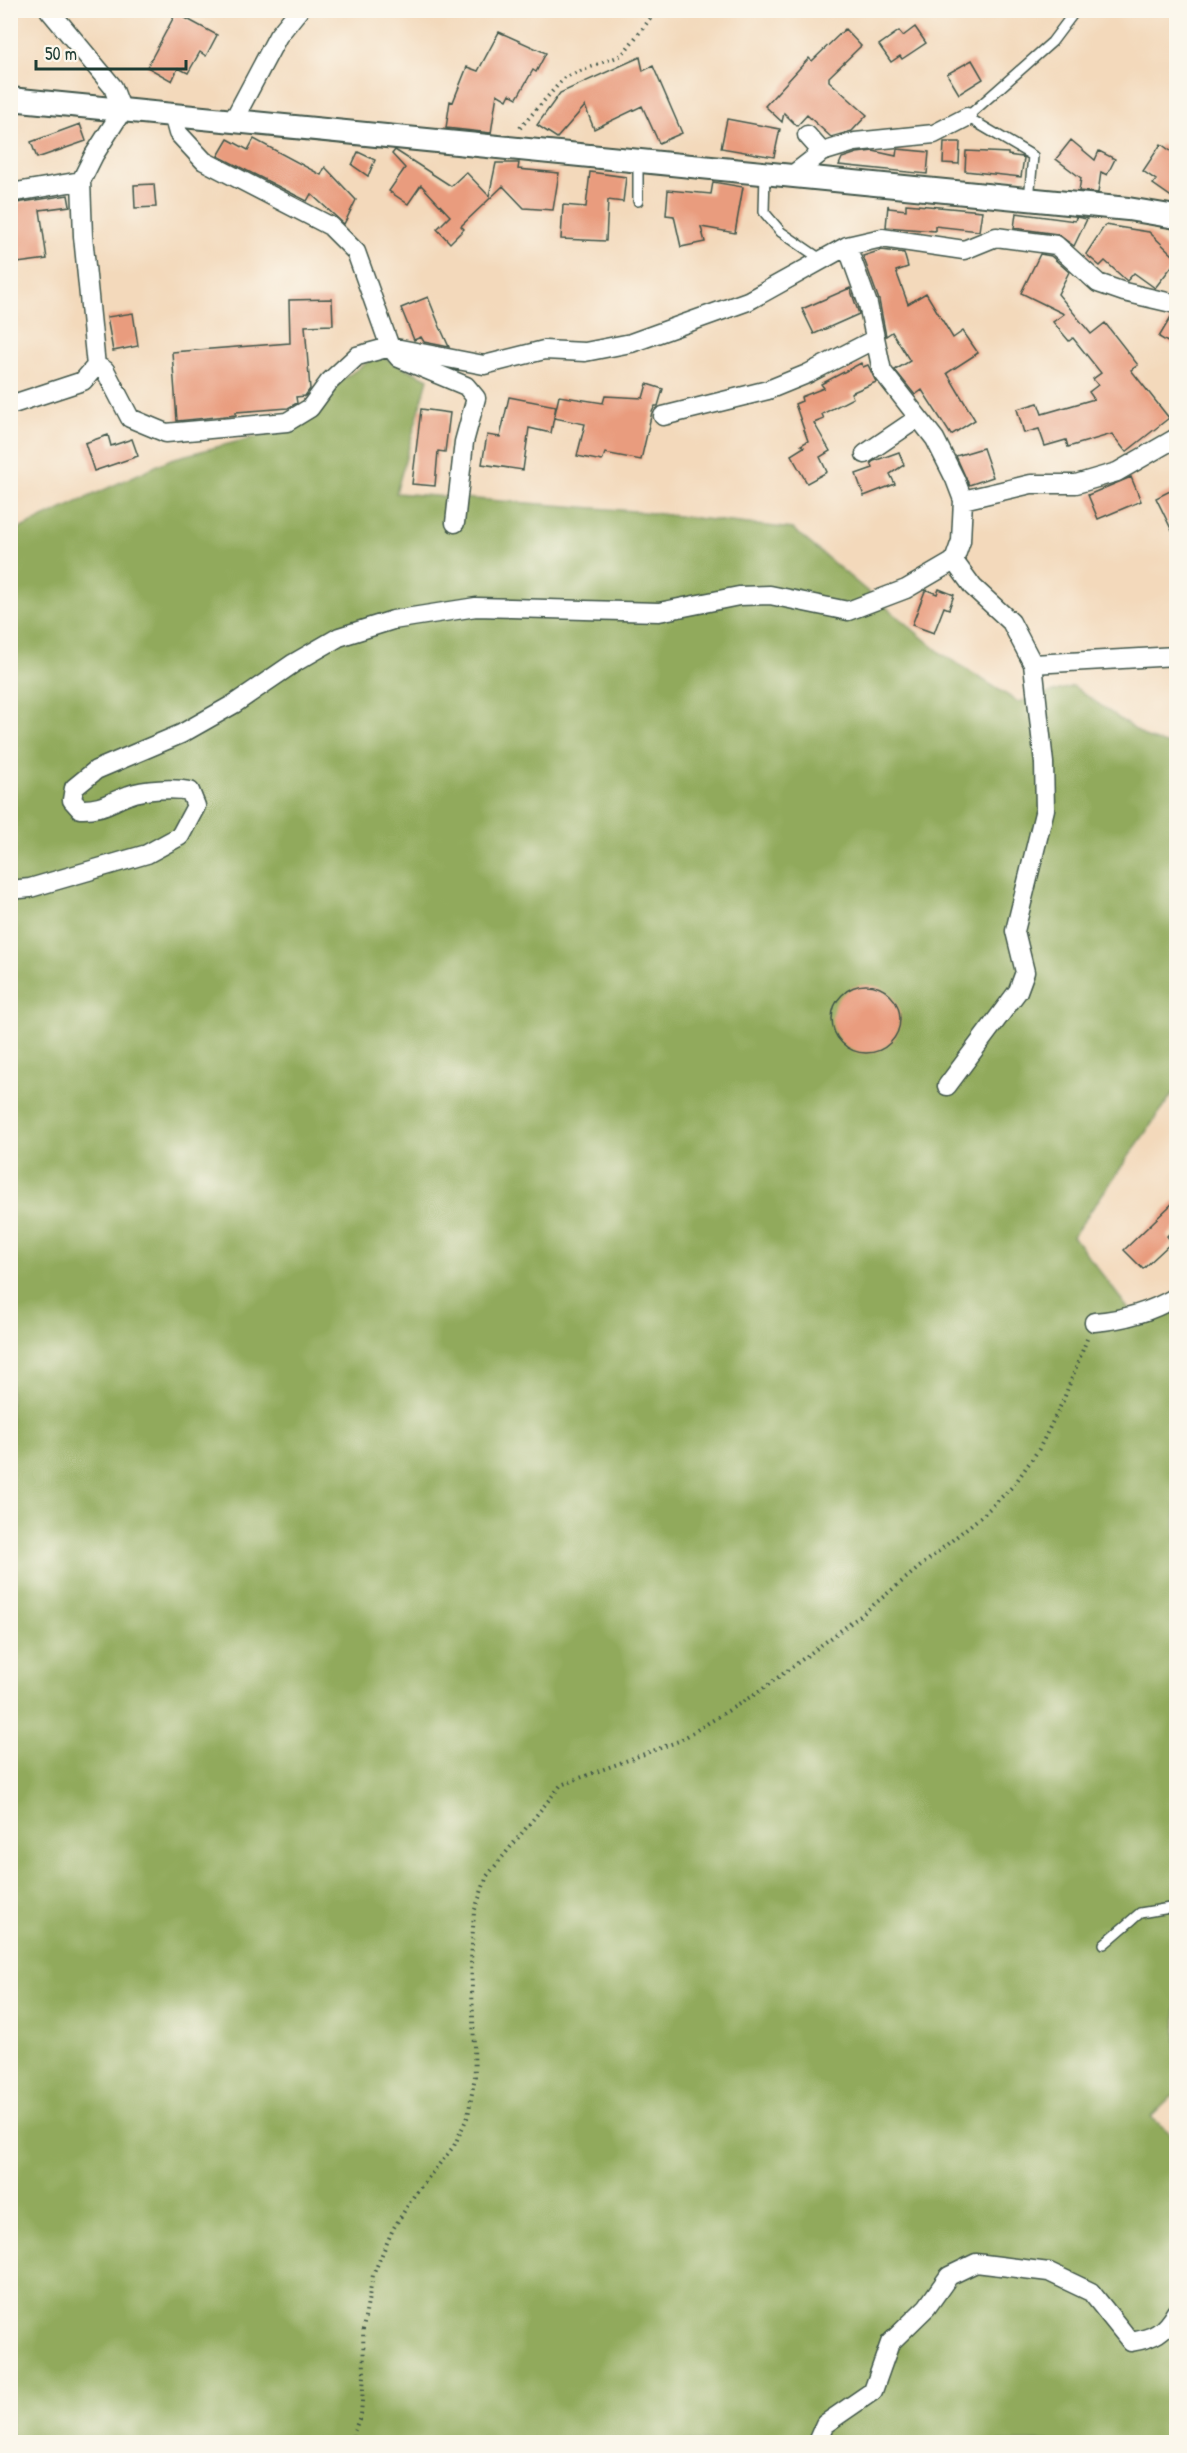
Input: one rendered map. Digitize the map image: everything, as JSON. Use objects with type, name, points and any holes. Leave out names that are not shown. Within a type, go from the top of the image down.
[{"type":"street","points":[[49,10],[113,87],[122,111]]},
{"type":"street","points":[[233,122],[278,36],[299,10]]},
{"type":"street","points":[[10,99],[1128,209],[1176,217]]},
{"type":"street","points":[[10,405],[83,381],[96,366],[83,236],[81,181],[94,155],[122,111]]},
{"type":"street","points":[[173,115],[178,134],[204,160],[330,226],[356,252],[390,347],[399,358],[466,386],[476,398],[464,442],[455,523]]},
{"type":"street","points":[[791,176],[822,152],[855,142],[934,134],[967,117]]},
{"type":"street","points":[[807,135],[822,152]]},
{"type":"street","points":[[10,193],[81,181]]},
{"type":"street","points":[[96,366],[105,370],[130,417],[166,433],[287,422],[309,408],[329,382],[357,357],[390,347],[484,365],[544,350],[585,352],[632,343],[748,301],[847,246],[882,238],[964,250],[996,237],[1056,245],[1098,283],[1124,292],[1176,304]]},
{"type":"street","points":[[10,890],[30,888],[147,854],[180,836],[195,806],[190,791],[176,788],[131,794],[96,810],[80,809],[72,800],[74,788],[96,770],[181,734],[225,709],[294,663],[339,637],[393,620],[476,607],[658,612],[739,596],[770,595],[848,611],[906,589],[954,561],[961,541],[963,500],[935,439],[882,371],[868,304],[847,246]]},
{"type":"street","points":[[663,416],[768,390],[807,374],[874,339]]},
{"type":"street","points":[[865,454],[918,418]]},
{"type":"street","points":[[963,500],[1031,484],[1076,484],[1117,472],[1176,438]]},
{"type":"street","points":[[947,1086],[1018,991],[1024,972],[1015,931],[1045,809],[1044,763],[1033,664],[1011,622],[973,587],[954,561]]},
{"type":"street","points":[[1033,664],[1176,656]]},
{"type":"street","points":[[1094,1322],[1115,1321],[1165,1304],[1176,1297]]},
{"type":"street","points":[[817,2442],[825,2424],[873,2391],[890,2343],[927,2307],[949,2276],[976,2263],[1049,2272],[1091,2292],[1131,2342],[1151,2339],[1170,2323],[1176,2312]]},
{"type":"lane","points":[[1029,199],[1033,156],[967,117],[1052,42],[1076,10]]},
{"type":"lane","points":[[638,160],[638,201]]},
{"type":"lane","points":[[765,173],[764,212],[781,232],[822,260]]},
{"type":"lane","points":[[1104,1944],[1140,1913],[1176,1907]]},
{"type":"path","points":[[503,147],[566,77],[622,55],[657,10]]},
{"type":"path","points":[[350,2442],[361,2414],[364,2376],[363,2329],[373,2275],[393,2229],[415,2194],[454,2146],[468,2116],[475,2076],[471,1960],[474,1912],[486,1876],[561,1785],[679,1742],[760,1691],[860,1616],[984,1514],[1014,1485],[1039,1449],[1063,1401],[1094,1322]]},
{"type":"green space","points":[[378,355],[428,379],[396,493],[634,511],[793,529],[942,654],[1018,702],[1073,686],[1147,738],[1176,747],[1176,1089],[1073,1236],[1139,1323],[1176,1299],[1176,2093],[1151,2117],[1176,2138],[1176,2442],[11,2442],[10,533],[171,459],[289,428],[343,379]]},
{"type":"building","points":[[176,13],[217,35],[206,56],[200,52],[188,73],[178,68],[172,81],[147,67]]},
{"type":"building","points":[[915,27],[926,43],[902,59],[900,56],[891,62],[879,45],[899,31],[903,36]]},
{"type":"building","points":[[845,29],[861,46],[829,77],[829,81],[867,115],[852,131],[831,137],[807,115],[797,126],[784,113],[782,122],[765,106],[809,58],[812,61]]},
{"type":"building","points":[[499,32],[546,53],[536,72],[533,70],[517,98],[510,94],[507,100],[497,94],[491,133],[446,128],[450,101],[453,102],[467,67],[478,71]]},
{"type":"building","points":[[640,57],[643,71],[653,66],[682,133],[659,143],[642,106],[594,129],[585,106],[557,138],[537,125],[560,93]]},
{"type":"building","points":[[972,60],[983,79],[959,94],[947,74]]},
{"type":"building","points":[[727,119],[780,129],[774,157],[721,148]]},
{"type":"building","points":[[80,124],[86,141],[37,158],[31,142]]},
{"type":"building","points":[[228,139],[248,150],[254,139],[321,175],[325,167],[356,200],[344,224],[311,194],[307,201],[218,156]]},
{"type":"building","points":[[1071,140],[1095,160],[1099,151],[1115,159],[1107,175],[1101,172],[1098,193],[1079,191],[1081,178],[1056,159]]},
{"type":"building","points":[[944,142],[960,142],[959,164],[943,163]]},
{"type":"building","points":[[1161,144],[1176,155],[1176,200],[1153,184],[1156,180],[1143,171]]},
{"type":"building","points":[[897,149],[929,152],[927,174],[839,165],[842,158],[857,153],[873,151],[896,156]]},
{"type":"building","points":[[395,150],[451,186],[466,172],[489,196],[496,163],[519,163],[518,169],[559,173],[553,210],[524,208],[503,186],[461,226],[464,229],[450,243],[437,229],[450,216],[421,185],[408,204],[389,191],[405,168],[392,154]]},
{"type":"building","points":[[966,151],[1008,153],[1008,155],[1022,157],[1024,158],[1021,177],[965,171]]},
{"type":"building","points":[[358,152],[375,160],[368,176],[352,165]]},
{"type":"building","points":[[590,172],[626,177],[623,202],[608,200],[606,241],[561,239],[563,205],[586,207]]},
{"type":"building","points":[[713,182],[743,187],[735,233],[701,227],[705,242],[681,247],[674,216],[666,215],[668,190],[711,194]]},
{"type":"building","points":[[154,184],[156,207],[135,208],[134,185]]},
{"type":"building","points":[[68,195],[70,206],[40,210],[47,259],[10,264],[10,204]]},
{"type":"building","points":[[906,204],[982,211],[979,231],[935,226],[935,231],[886,227],[888,205],[889,208],[906,210]]},
{"type":"building","points":[[1016,213],[1075,221],[1076,217],[1087,219],[1074,246],[1057,234],[1014,228]]},
{"type":"building","points":[[1105,225],[1149,232],[1176,258],[1155,288],[1134,273],[1127,281],[1105,261],[1100,266],[1086,254]]},
{"type":"building","points":[[882,250],[904,253],[908,267],[896,271],[908,304],[926,293],[953,338],[963,331],[978,353],[947,373],[975,420],[951,435],[922,390],[915,395],[895,370],[910,361],[892,332],[886,336],[879,300],[863,256]]},
{"type":"building","points":[[1040,254],[1051,256],[1069,272],[1058,294],[1091,334],[1105,323],[1138,365],[1131,370],[1169,418],[1126,452],[1112,434],[1068,447],[1066,440],[1045,446],[1039,429],[1024,433],[1017,409],[1038,403],[1042,414],[1094,399],[1089,392],[1098,385],[1093,379],[1101,373],[1073,338],[1069,341],[1053,322],[1064,314],[1021,293]]},
{"type":"building","points":[[850,288],[859,314],[814,334],[802,309]]},
{"type":"building","points":[[428,297],[449,347],[424,342],[421,337],[414,340],[401,308]]},
{"type":"building","points":[[332,299],[333,325],[305,326],[310,389],[305,396],[296,397],[297,403],[288,408],[236,412],[236,415],[177,421],[172,352],[290,343],[289,300]]},
{"type":"building","points":[[133,313],[138,346],[113,351],[107,317]]},
{"type":"building","points":[[1172,315],[1176,315],[1176,347],[1159,337]]},
{"type":"building","points":[[861,363],[863,367],[868,365],[876,382],[851,393],[853,398],[822,414],[824,419],[814,423],[830,451],[820,457],[827,472],[807,483],[791,455],[804,447],[801,445],[808,441],[795,404],[802,401],[801,397],[824,388],[821,384]]},
{"type":"building","points":[[647,384],[663,389],[658,406],[655,406],[652,412],[641,460],[605,453],[602,461],[577,456],[585,424],[554,418],[559,396],[603,403],[605,396],[643,398]]},
{"type":"building","points":[[509,397],[556,406],[551,433],[529,428],[523,470],[482,464],[487,435],[500,437]]},
{"type":"building","points":[[421,409],[450,413],[445,452],[438,451],[435,486],[412,484]]},
{"type":"building","points":[[108,435],[111,446],[132,439],[138,456],[94,471],[85,443]]},
{"type":"building","points":[[983,448],[993,477],[969,485],[956,456]]},
{"type":"building","points":[[899,452],[904,465],[890,474],[895,484],[864,496],[856,474],[873,468],[871,463],[874,461]]},
{"type":"building","points":[[1131,477],[1141,501],[1098,519],[1088,495]]},
{"type":"building","points":[[1176,488],[1176,539],[1156,498]]},
{"type":"building","points":[[939,589],[954,595],[949,609],[944,607],[934,633],[912,625],[925,591],[937,594]]},
{"type":"building","points":[[859,985],[873,985],[885,990],[895,1000],[900,1019],[895,1038],[885,1048],[873,1053],[859,1053],[847,1048],[837,1038],[832,1026],[832,1012],[837,1000],[847,990]]},
{"type":"building","points":[[1176,1200],[1176,1227],[1167,1236],[1172,1242],[1143,1269],[1124,1250]]}]
